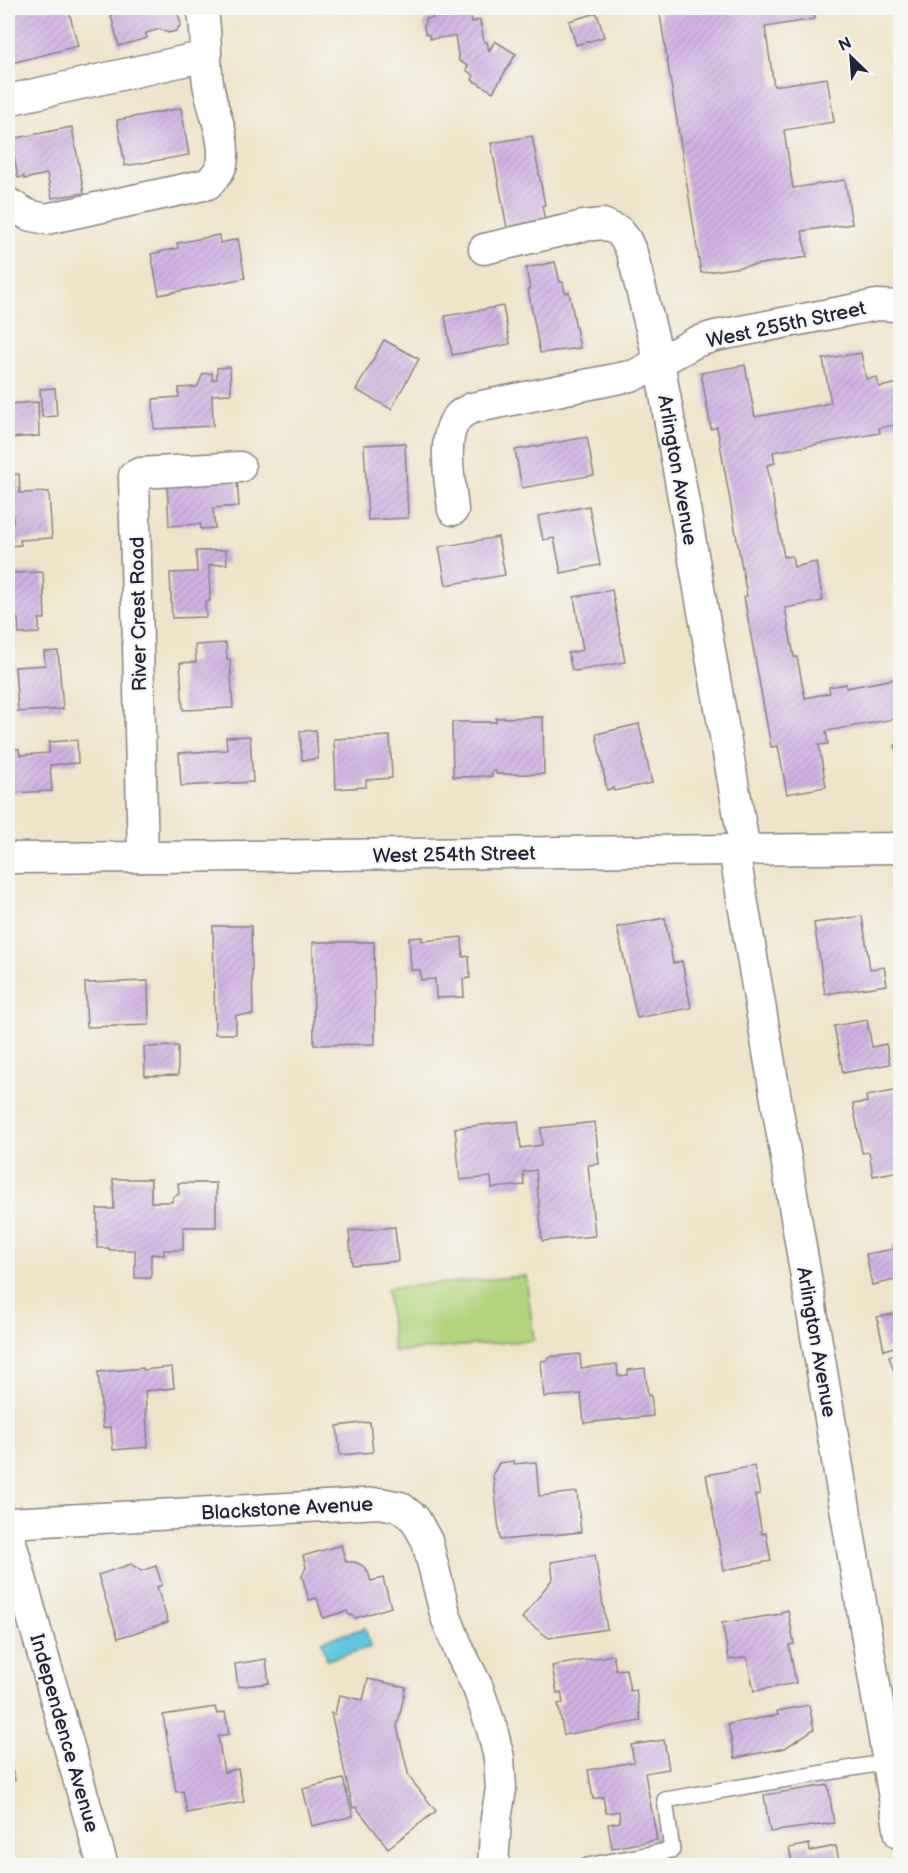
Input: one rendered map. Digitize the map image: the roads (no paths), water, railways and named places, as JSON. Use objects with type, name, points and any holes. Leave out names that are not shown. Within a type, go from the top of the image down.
[{"type":"street","points":[[8,203],[28,215],[46,219],[208,184],[220,171],[223,158],[222,143],[208,84],[205,21],[202,8]]},
{"type":"street","points":[[8,100],[206,56]]},
{"type":"street","name":"Arlington Avenue","points":[[484,249],[583,226],[603,224],[619,231],[632,253],[659,361],[900,1834]]},
{"type":"street","name":"West 255th Street","points":[[453,510],[447,446],[452,428],[459,416],[472,408],[635,375],[696,342],[715,336],[877,305],[900,306]]},
{"type":"street","name":"River Crest Road","points":[[143,857],[134,476],[140,472],[240,467]]},
{"type":"street","name":"West 254th Street","points":[[8,858],[900,848]]},
{"type":"street","name":"Blackstone Avenue","points":[[8,1523],[380,1503],[400,1507],[415,1519],[427,1541],[446,1617],[478,1688],[492,1729],[499,1758],[501,1789],[496,1819],[493,1866]]},
{"type":"street","name":"Independence Avenue","points":[[8,1532],[103,1866]]},
{"type":"lane","points":[[587,1866],[672,1850],[665,1800],[888,1762]]},
{"type":"water","points":[[365,1628],[371,1647],[327,1660],[322,1641]]}]
